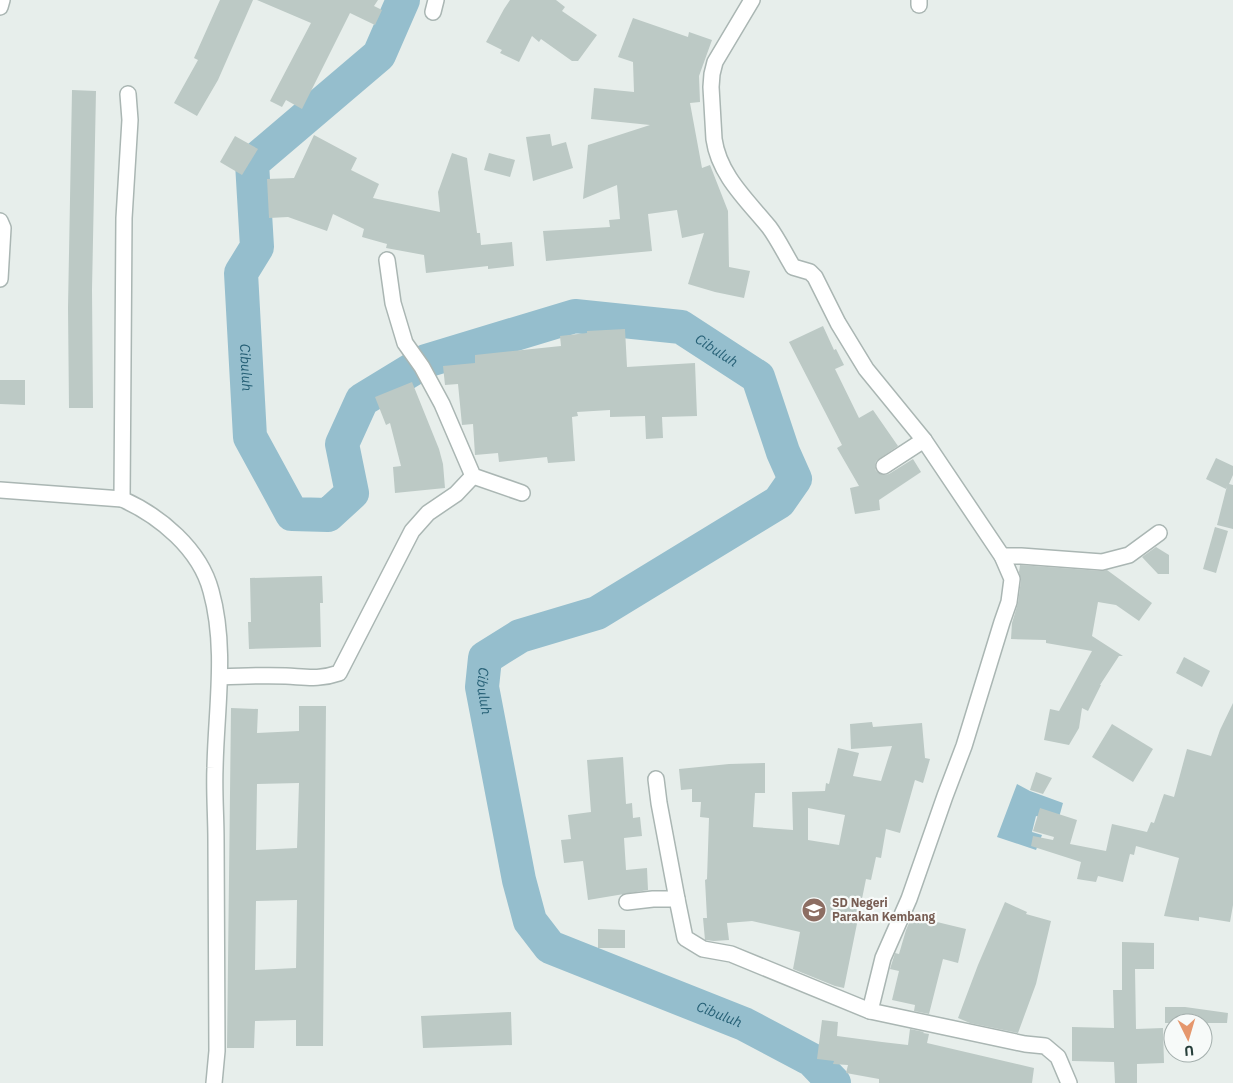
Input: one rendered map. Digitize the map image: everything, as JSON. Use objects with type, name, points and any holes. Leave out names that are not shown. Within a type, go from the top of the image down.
[{"type":"street","points":[[0,7],[2,0]]},
{"type":"street","points":[[752,0],[715,62],[712,74],[715,144],[721,164],[739,194],[770,228],[793,267],[810,272],[815,277],[838,323],[866,369],[924,440],[1002,556],[1012,579],[1009,602],[964,746],[909,899],[883,958],[870,1011]]},
{"type":"street","points":[[122,499],[124,218],[130,120],[128,94]]},
{"type":"street","points":[[0,221],[3,228],[0,279]]},
{"type":"street","points":[[387,260],[393,303],[405,343],[422,367],[442,404],[473,476],[522,493]]},
{"type":"street","points":[[884,466],[924,440]]},
{"type":"street","points":[[220,677],[285,676],[314,679],[339,673],[412,531],[428,513],[456,494],[473,476]]},
{"type":"street","points":[[0,490],[122,499],[138,506],[164,523],[199,563],[211,590],[218,635],[220,677],[214,768],[217,1051],[214,1083]]},
{"type":"street","points":[[1002,556],[1102,562],[1130,555],[1159,533]]},
{"type":"street","points":[[656,779],[685,938],[703,948],[731,954],[870,1011],[1025,1044],[1045,1046],[1058,1057],[1069,1083]]},
{"type":"street","points":[[627,902],[677,899]]},
{"type":"water","points":[[1017,784],[1030,791],[1063,803],[1058,821],[1036,816],[1032,832],[1042,835],[1036,850],[997,837]]},
{"type":"building","points":[[220,0],[253,0],[218,80],[197,116],[174,103],[198,60],[194,58]]},
{"type":"building","points":[[257,0],[378,0],[374,6],[382,10],[375,25],[350,13],[302,109],[286,100],[282,107],[270,101],[311,23]]},
{"type":"building","points":[[510,0],[556,0],[565,7],[562,11],[597,35],[578,61],[572,61],[541,39],[539,42],[532,36],[519,62],[500,53],[502,50],[486,42]]},
{"type":"building","points":[[633,18],[688,37],[689,32],[712,40],[699,76],[700,102],[690,103],[702,168],[710,165],[728,211],[729,267],[750,271],[744,298],[688,284],[704,233],[682,238],[677,210],[648,214],[652,251],[546,261],[543,231],[610,227],[609,220],[620,219],[617,185],[583,199],[588,145],[650,125],[591,119],[594,88],[634,92],[633,62],[618,57]]},
{"type":"building","points":[[72,90],[96,91],[92,290],[93,408],[69,408],[68,308]]},
{"type":"building","points":[[550,134],[552,146],[566,142],[573,168],[533,181],[526,137]]},
{"type":"building","points":[[314,135],[357,158],[351,170],[379,184],[373,198],[440,212],[438,192],[452,153],[467,158],[477,233],[480,233],[481,245],[512,242],[514,266],[488,269],[488,266],[426,273],[424,255],[386,248],[387,244],[362,237],[364,229],[333,214],[327,231],[288,217],[269,218],[267,179],[294,178]]},
{"type":"building","points":[[235,136],[258,149],[242,175],[220,162]]},
{"type":"building","points":[[489,153],[515,160],[510,177],[484,170]]},
{"type":"building","points":[[823,326],[834,350],[836,349],[844,365],[835,369],[859,418],[873,410],[898,446],[876,461],[876,471],[884,475],[889,474],[913,459],[921,472],[879,500],[880,510],[855,514],[850,488],[859,486],[837,448],[842,445],[789,342]]},
{"type":"building","points":[[625,329],[627,367],[695,363],[697,416],[662,417],[663,438],[646,439],[645,416],[610,417],[610,410],[577,412],[578,416],[572,417],[575,461],[548,463],[547,457],[499,462],[498,453],[475,455],[473,424],[462,425],[458,384],[445,385],[443,366],[475,363],[475,355],[561,346],[560,336],[587,333],[587,331]]},
{"type":"building","points":[[0,380],[25,380],[25,405],[0,404]]},
{"type":"building","points":[[412,382],[439,449],[443,464],[445,488],[395,493],[393,467],[401,466],[390,423],[386,425],[375,397]]},
{"type":"building","points":[[1216,458],[1233,466],[1233,475],[1229,484],[1233,485],[1233,529],[1217,525],[1227,486],[1226,489],[1206,479]]},
{"type":"building","points":[[1215,527],[1228,531],[1216,573],[1203,569]]},
{"type":"building","points":[[1156,547],[1169,555],[1169,574],[1158,574],[1142,557]]},
{"type":"building","points":[[1020,565],[1107,570],[1152,603],[1139,621],[1116,605],[1098,602],[1092,636],[1123,656],[1119,656],[1100,685],[1088,711],[1082,708],[1079,728],[1069,745],[1044,740],[1050,709],[1059,711],[1092,651],[1046,643],[1046,640],[1011,639],[1012,623],[1018,603],[1021,580]]},
{"type":"building","points":[[322,576],[323,603],[320,603],[321,647],[249,649],[248,622],[251,622],[250,578]]},
{"type":"building","points":[[1184,657],[1210,671],[1202,687],[1176,673]]},
{"type":"building","points":[[1233,703],[1233,905],[1230,922],[1199,917],[1199,921],[1164,916],[1179,858],[1136,846],[1134,855],[1130,854],[1123,882],[1098,876],[1096,882],[1077,879],[1081,862],[1031,846],[1033,836],[1053,840],[1054,837],[1033,831],[1040,808],[1077,820],[1070,844],[1106,851],[1112,824],[1147,832],[1151,822],[1154,823],[1164,794],[1174,797],[1187,749],[1211,756],[1220,730]]},
{"type":"building","points":[[299,706],[326,706],[323,1046],[296,1046],[296,1020],[255,1021],[254,1048],[227,1048],[231,708],[258,709],[257,733],[299,731]],"holes":[[[299,783],[297,848],[256,850],[257,784]],[[297,900],[296,968],[255,970],[256,901]]]},
{"type":"building","points":[[872,722],[873,727],[922,723],[925,758],[930,759],[923,783],[915,780],[900,833],[886,829],[881,858],[876,857],[871,880],[866,879],[844,988],[793,969],[800,932],[752,921],[727,923],[729,940],[705,940],[703,918],[707,918],[705,880],[707,879],[709,818],[700,817],[701,802],[692,802],[692,789],[681,790],[679,769],[729,764],[765,763],[765,793],[755,793],[753,827],[793,830],[792,792],[825,791],[826,783],[829,784],[838,748],[859,753],[853,776],[881,781],[892,746],[851,749],[850,724]],"holes":[[[808,808],[845,815],[839,845],[808,840]]]},
{"type":"building","points":[[1112,724],[1153,749],[1133,782],[1092,757]]},
{"type":"building","points":[[623,757],[626,804],[632,803],[633,818],[640,817],[642,836],[624,838],[626,870],[647,868],[648,890],[588,900],[583,861],[564,863],[561,840],[571,839],[568,815],[591,812],[587,760]]},
{"type":"building","points":[[1036,772],[1052,778],[1043,794],[1030,790]]},
{"type":"building","points":[[1005,902],[1027,912],[1026,914],[1051,921],[1036,984],[1018,1033],[970,1023],[958,1018]]},
{"type":"building","points":[[912,916],[966,929],[958,963],[943,959],[929,1014],[914,1011],[915,1005],[892,1000],[899,971],[890,969],[895,953],[899,954]]},
{"type":"building","points":[[598,929],[625,930],[625,948],[598,948]]},
{"type":"building","points":[[1122,942],[1154,943],[1154,969],[1135,969],[1136,1029],[1163,1028],[1164,1063],[1137,1064],[1137,1083],[1115,1083],[1114,1062],[1072,1061],[1072,1027],[1114,1028],[1113,990],[1122,990]]},
{"type":"building","points":[[1165,1007],[1185,1007],[1228,1013],[1227,1023],[1213,1023],[1213,1013],[1165,1013]]},
{"type":"building","points":[[511,1012],[512,1045],[423,1048],[421,1016]]},
{"type":"building","points":[[822,1020],[838,1022],[837,1036],[882,1042],[908,1045],[910,1029],[924,1032],[929,1034],[927,1043],[1034,1068],[1032,1083],[879,1083],[879,1079],[846,1073],[848,1065],[833,1064],[834,1061],[817,1059]]},
{"type":"waterway","name":"Cibuluh","points":[[403,0],[379,55],[252,163],[257,247],[241,273],[250,437],[292,514],[328,515],[352,493],[342,444],[362,400],[426,361],[575,316],[681,327],[758,377],[783,452],[795,479],[779,502],[597,613],[520,636],[485,658],[482,687],[519,880],[530,921],[550,947],[744,1024],[812,1060],[834,1083]]},
{"type":"place","name":"SD Negeri Parakan Kembang","points":[[814,910]]}]
